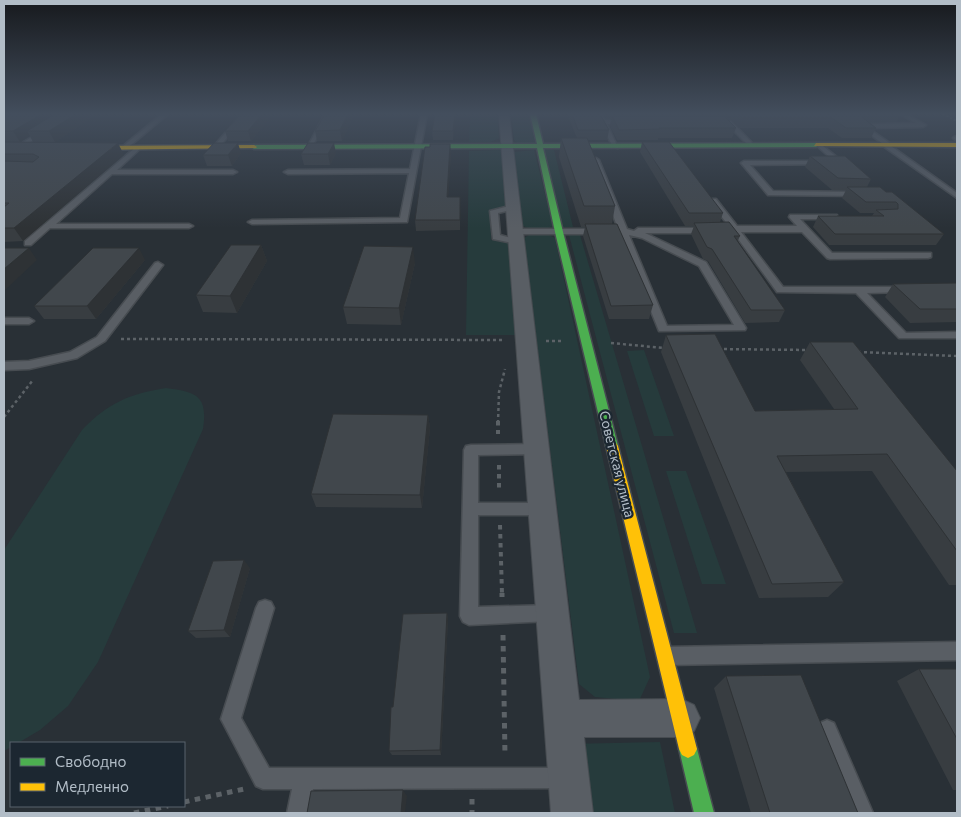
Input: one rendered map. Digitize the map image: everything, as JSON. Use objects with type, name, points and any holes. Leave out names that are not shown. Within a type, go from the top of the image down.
[{"type":"street","points":[[509,152],[572,813]]},
{"type":"street","name":"Советская улица","points":[[542,152],[559,232],[704,813]]},
{"type":"street","points":[[563,719],[681,718]]},
{"type":"lane","points":[[28,243],[133,152]]},
{"type":"lane","points":[[252,222],[404,220],[418,152]]},
{"type":"lane","points":[[828,152],[841,163],[744,163],[772,194],[872,194]]},
{"type":"lane","points":[[897,152],[957,196]]},
{"type":"lane","points":[[596,160],[623,231],[663,330],[741,328],[703,264],[645,236],[623,231]]},
{"type":"lane","points":[[288,172],[414,171]]},
{"type":"lane","points":[[111,172],[234,172]]},
{"type":"lane","points":[[706,192],[780,290],[918,289]]},
{"type":"lane","points":[[840,217],[794,217],[830,256],[928,255]]},
{"type":"lane","points":[[47,226],[189,226]]},
{"type":"lane","points":[[515,227],[559,232],[804,229]]},
{"type":"lane","points":[[4,366],[28,365],[73,355],[101,338],[158,265]]},
{"type":"lane","points":[[859,290],[903,336],[957,335]]},
{"type":"lane","points":[[4,321],[29,322]]},
{"type":"lane","points":[[538,449],[471,450],[469,616],[553,613]]},
{"type":"lane","points":[[470,509],[543,509]]},
{"type":"lane","points":[[265,608],[231,719],[263,779],[568,778]]},
{"type":"lane","points":[[666,656],[957,651]]},
{"type":"lane","points":[[827,730],[862,813]]},
{"type":"lane","points":[[298,813],[305,779]]},
{"type":"path","points":[[101,338],[528,341]]},
{"type":"path","points":[[4,417],[48,361]]},
{"type":"path","points":[[134,813],[163,807]]},
{"type":"green space","points":[[469,152],[503,152],[509,207],[490,210],[491,240],[512,244],[521,335],[466,335]]},
{"type":"green space","points":[[514,152],[535,152],[553,226],[535,229],[523,226]]},
{"type":"green space","points":[[545,152],[555,152],[573,227],[562,227]]},
{"type":"green space","points":[[529,235],[549,235],[555,238],[650,677],[639,701],[595,697],[579,684],[524,238]]},
{"type":"green space","points":[[569,235],[580,235],[697,633],[674,633]]},
{"type":"green space","points":[[644,350],[674,436],[654,436],[627,351]]},
{"type":"green space","points":[[166,388],[193,394],[202,403],[204,409],[203,429],[98,662],[68,706],[40,730],[20,742],[10,742],[10,748],[4,751],[4,550],[82,430],[110,406],[141,393]]},
{"type":"green space","points":[[666,471],[686,471],[726,584],[702,584]]},
{"type":"green space","points":[[660,742],[675,813],[575,813],[567,744]]},
{"type":"building","points":[[4,152],[107,152],[14,228],[4,228],[4,207],[9,203],[4,203],[4,161],[33,162],[39,157],[33,154],[4,154]]},
{"type":"building","points":[[206,152],[230,152],[228,155],[203,155]]},
{"type":"building","points":[[302,152],[329,152],[328,154],[301,154]]},
{"type":"building","points":[[424,152],[450,152],[447,197],[460,197],[460,220],[415,220]]},
{"type":"building","points":[[566,152],[593,152],[615,206],[584,206]]},
{"type":"building","points":[[649,152],[677,152],[723,213],[689,213]]},
{"type":"building","points":[[810,156],[845,156],[871,179],[838,178]]},
{"type":"building","points":[[847,187],[880,187],[886,192],[892,192],[944,234],[835,234],[818,216],[884,216],[876,210],[898,209],[896,202],[866,202]]},
{"type":"building","points":[[729,222],[740,236],[734,236],[785,310],[751,310],[712,249],[707,247],[694,223]]},
{"type":"building","points":[[585,224],[617,224],[653,305],[611,306]]},
{"type":"building","points":[[231,245],[261,245],[230,296],[196,295]]},
{"type":"building","points":[[364,246],[413,247],[399,308],[343,307]]},
{"type":"building","points":[[4,248],[29,248],[4,269]]},
{"type":"building","points":[[93,248],[139,248],[87,306],[34,306]]},
{"type":"building","points":[[957,283],[957,309],[920,309],[893,284]]},
{"type":"building","points":[[715,334],[755,411],[858,409],[810,342],[853,342],[957,471],[957,551],[887,454],[777,456],[844,582],[772,584],[666,335]]},
{"type":"building","points":[[333,414],[428,415],[420,495],[311,494]]},
{"type":"building","points":[[244,560],[224,630],[188,631],[213,561]]},
{"type":"building","points":[[447,613],[440,750],[389,751],[391,707],[393,707],[403,614]]},
{"type":"building","points":[[919,669],[957,669],[957,739]]},
{"type":"building","points":[[801,675],[858,813],[770,813],[726,676]]},
{"type":"building","points":[[403,790],[401,813],[307,813],[311,791]]},
{"type":"traffic: fast","points":[[541,152],[559,232],[612,446]]},
{"type":"traffic: fast","points":[[688,749],[704,813]]},
{"type":"traffic: slow","points":[[612,446],[688,749]]}]
